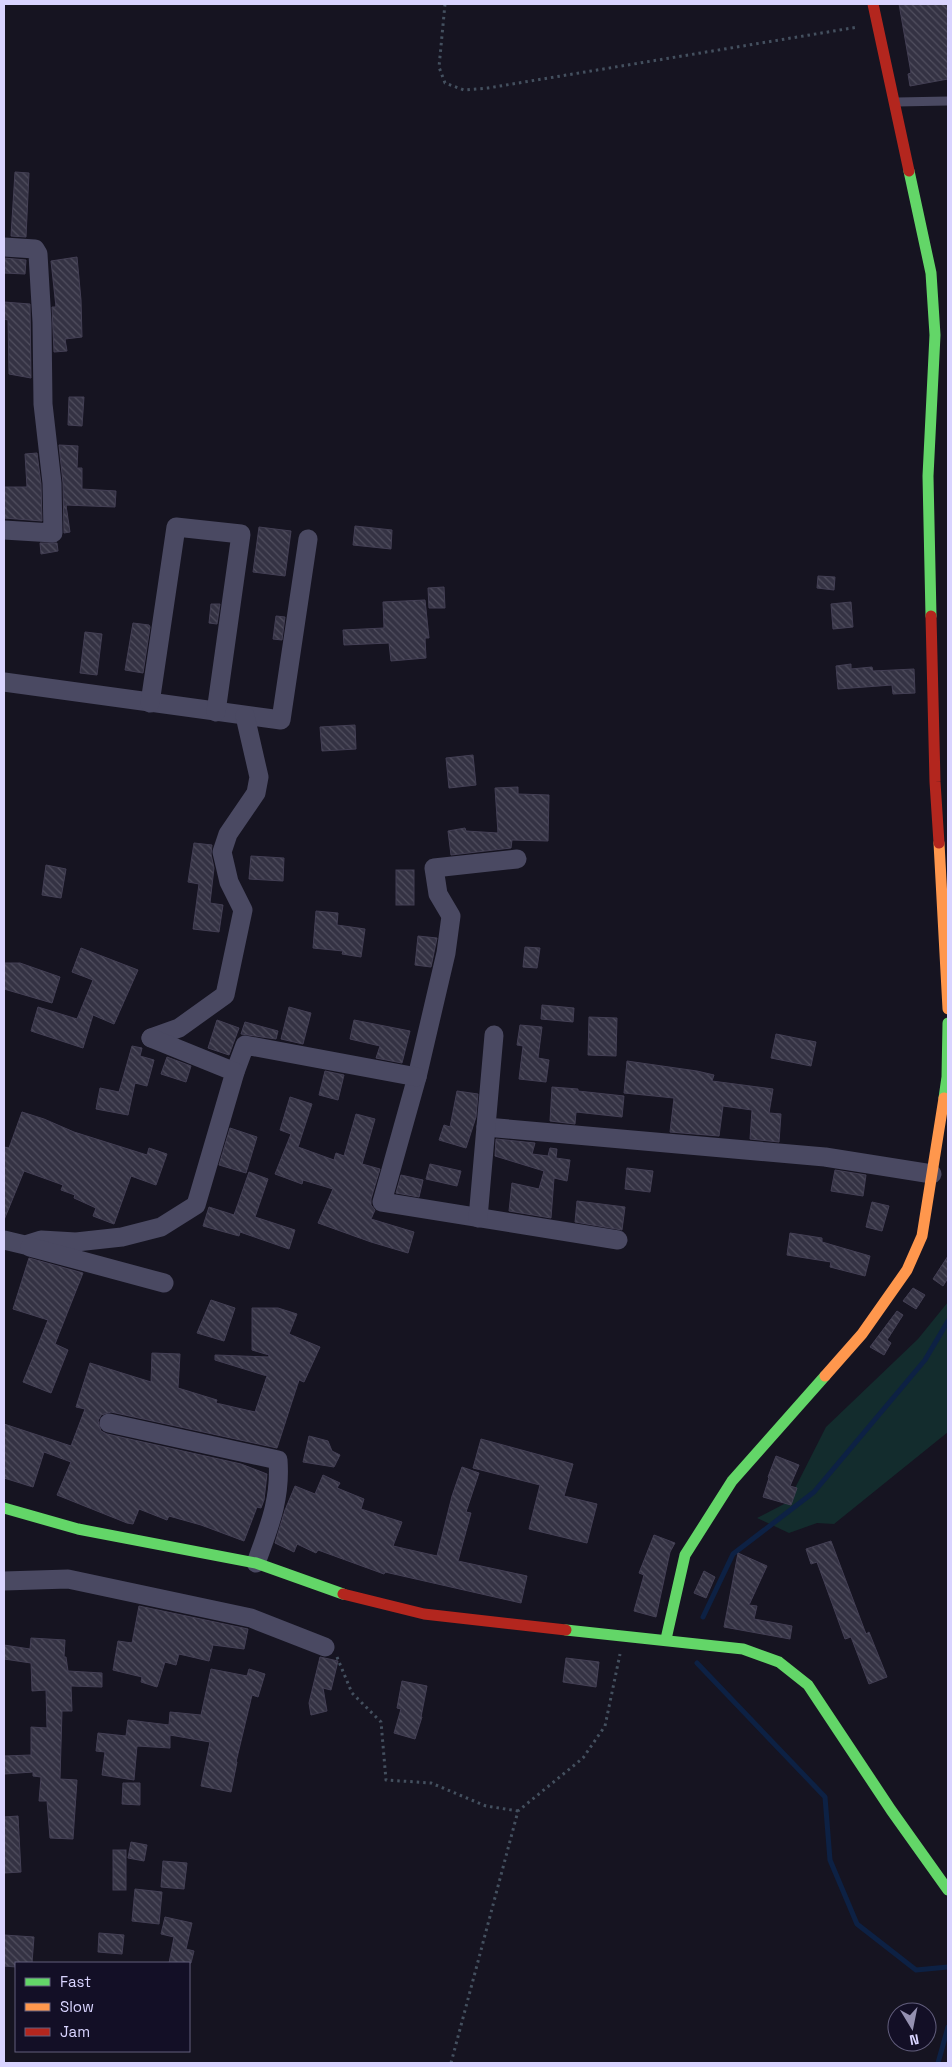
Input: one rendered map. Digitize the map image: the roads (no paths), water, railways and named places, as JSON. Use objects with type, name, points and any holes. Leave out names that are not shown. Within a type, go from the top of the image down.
[{"type":"street","points":[[872,4],[931,273],[935,336],[928,476],[935,782],[941,918],[948,1009]]},
{"type":"street","points":[[4,247],[35,250],[38,254],[42,322],[43,404],[52,483],[53,532],[4,530]]},
{"type":"street","points":[[150,703],[176,527],[241,534],[216,712]]},
{"type":"street","points":[[4,682],[281,720],[308,539]]},
{"type":"street","points":[[235,1072],[151,1038],[179,1028],[225,995],[243,910],[229,882],[222,852],[228,834],[256,793],[259,777],[245,716]]},
{"type":"street","points":[[517,858],[434,868],[438,894],[451,916],[446,953],[417,1077],[382,1202],[618,1240]]},
{"type":"street","points":[[666,1639],[685,1555],[732,1481],[862,1334],[907,1270],[922,1236],[941,1123],[947,1077],[948,1023]]},
{"type":"street","points":[[478,1218],[494,1035]]},
{"type":"street","points":[[25,1245],[41,1240],[76,1242],[122,1237],[161,1228],[196,1205],[235,1072],[245,1045],[417,1077]]},
{"type":"street","points":[[486,1127],[825,1157],[932,1174]]},
{"type":"street","points":[[4,1240],[164,1283]]},
{"type":"street","points":[[109,1423],[278,1460],[280,1481],[274,1512],[256,1563]]},
{"type":"street","points":[[4,1508],[78,1529],[256,1563],[332,1591],[424,1614],[743,1648],[779,1662],[808,1685],[891,1810],[948,1890]]},
{"type":"street","points":[[4,1581],[68,1579],[252,1618],[325,1647]]},
{"type":"lane","points":[[894,102],[948,101]]},
{"type":"waterway","points":[[703,1617],[733,1554],[814,1492],[925,1360],[948,1321]]},
{"type":"waterway","points":[[697,1663],[825,1797],[830,1860],[857,1924],[916,1970],[948,1967]]},
{"type":"waterway","points":[[938,2063],[948,2027]]}]
